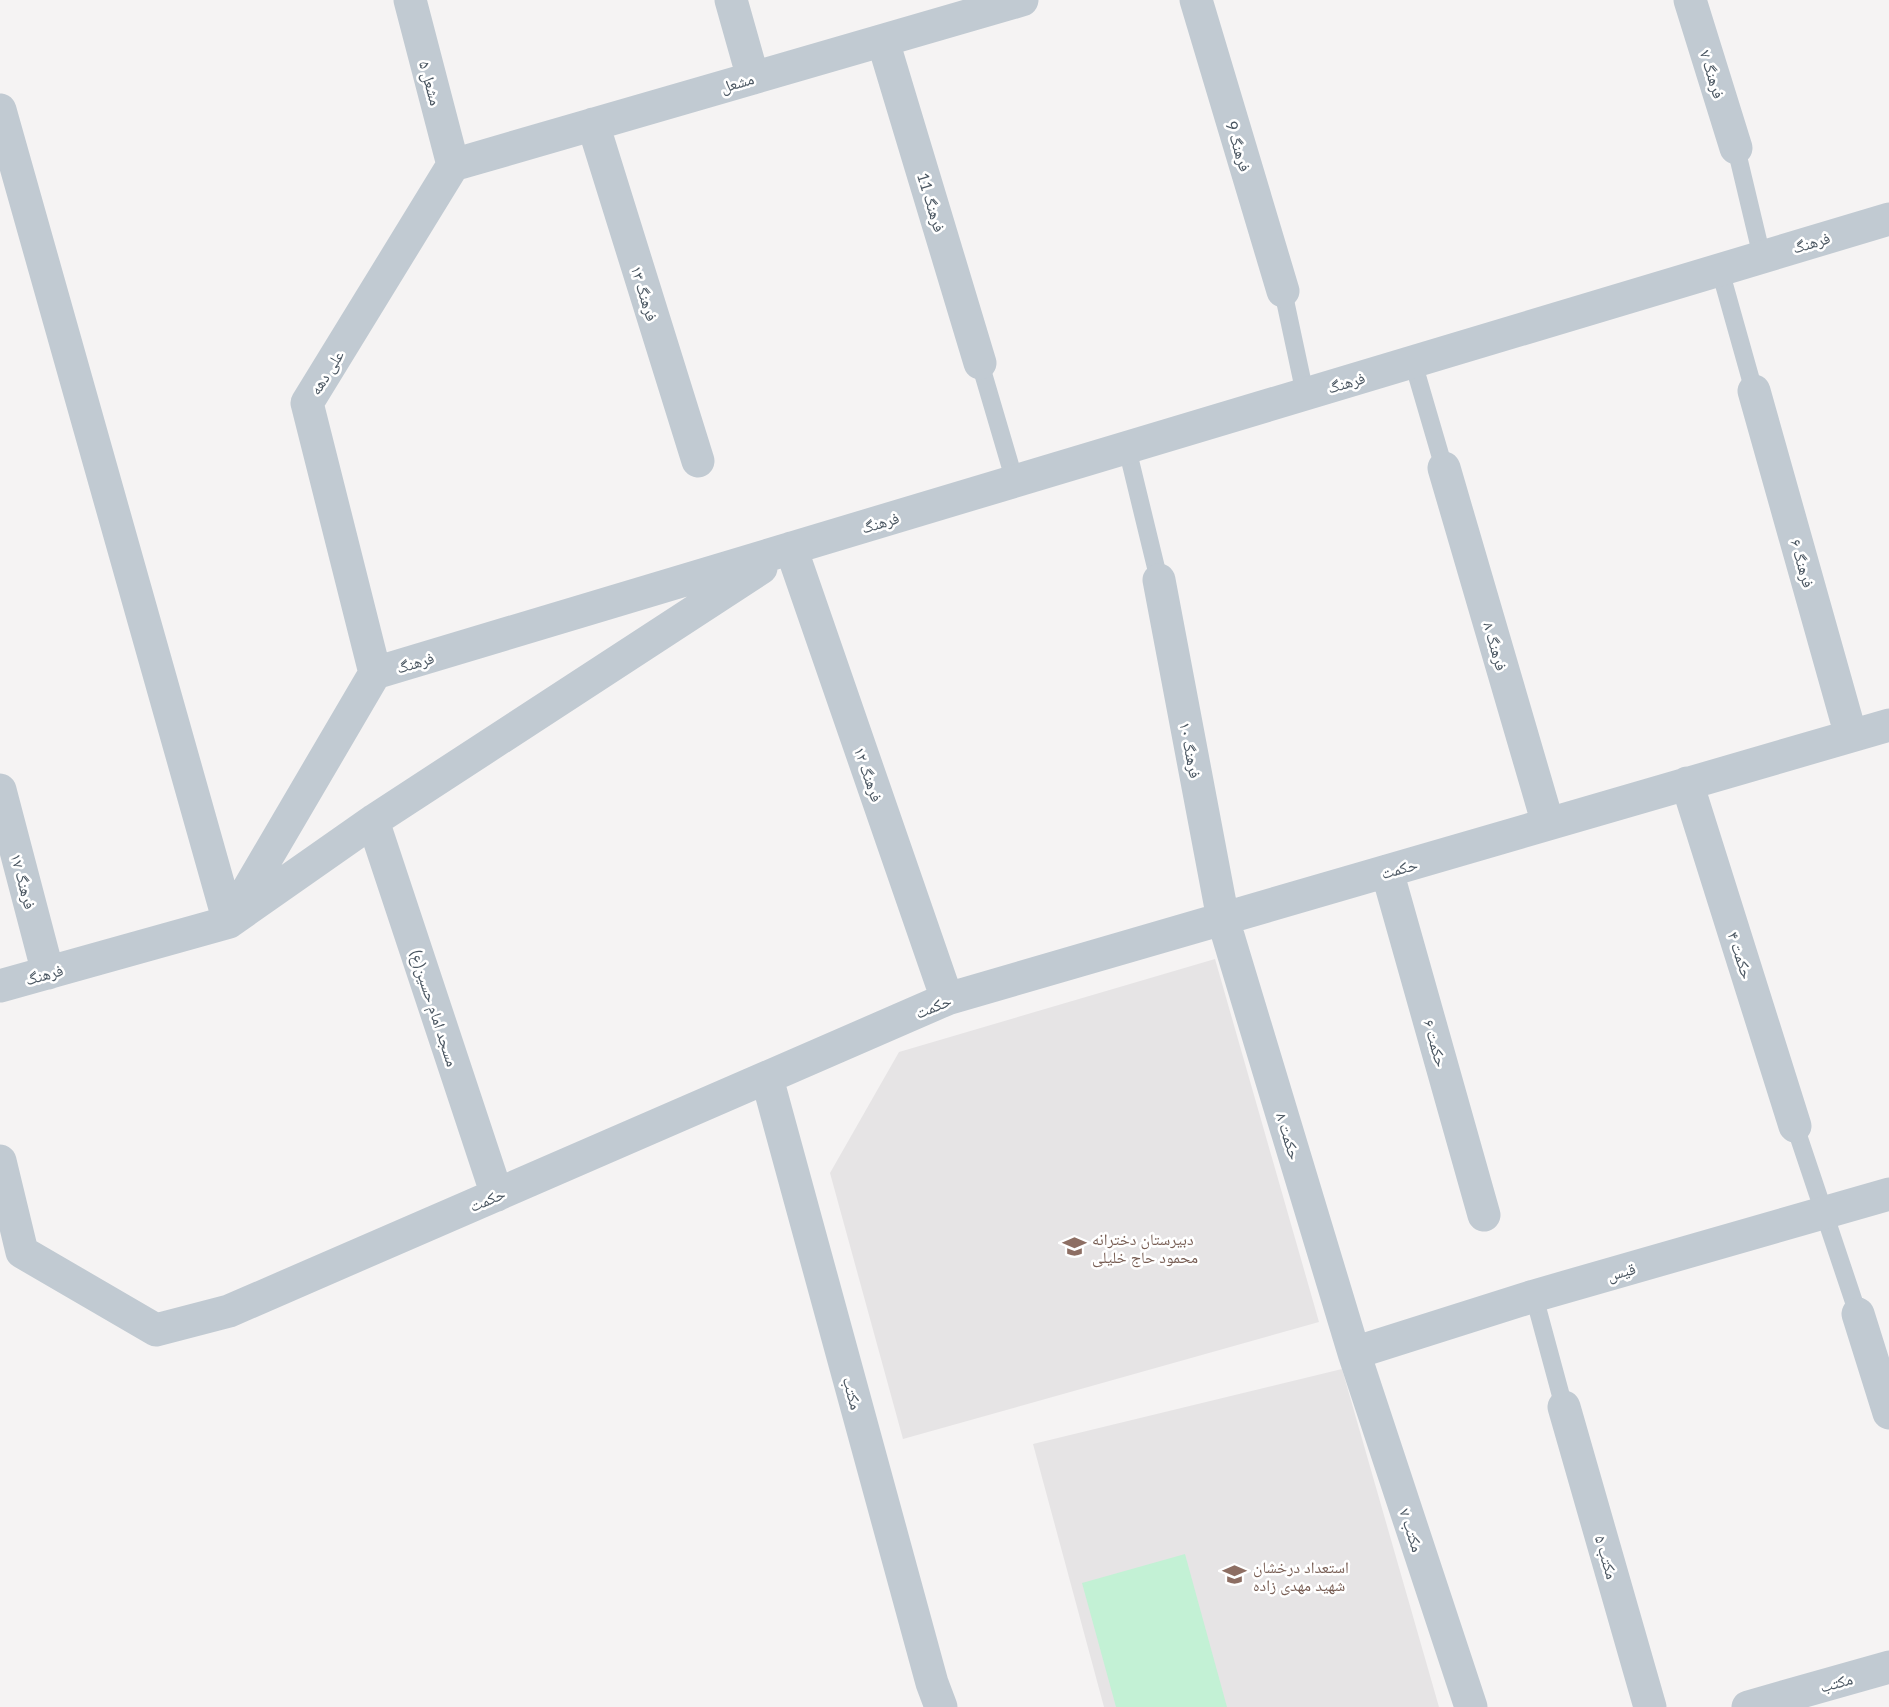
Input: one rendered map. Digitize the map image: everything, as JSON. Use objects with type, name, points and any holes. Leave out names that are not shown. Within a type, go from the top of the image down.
[{"type":"street","name":"مشعل ۵","points":[[410,0],[453,165]]},
{"type":"street","points":[[731,0],[753,78]]},
{"type":"street","name":"مشعل","points":[[453,165],[1022,0]]},
{"type":"street","name":"فرهنگ 9","points":[[1196,0],[1283,291]]},
{"type":"street","name":"فرهنگ ۷","points":[[1690,0],[1736,148]]},
{"type":"street","name":"فرهنگ 11","points":[[883,41],[981,363]]},
{"type":"street","points":[[0,110],[229,922],[373,821],[791,548]]},
{"type":"street","name":"فرهنگ ۱۳","points":[[593,124],[698,461]]},
{"type":"street","name":"علی دهه","points":[[375,673],[307,403],[453,165]]},
{"type":"street","name":"فرهنگ","points":[[0,986],[229,922],[375,673],[1889,219]]},
{"type":"street","name":"فرهنگ ۶","points":[[1754,391],[1851,736]]},
{"type":"street","name":"فرهنگ ۸","points":[[1444,468],[1548,824]]},
{"type":"street","name":"فرهنگ ۱۲","points":[[791,548],[947,999]]},
{"type":"street","name":"فرهنگ ۱۰","points":[[1159,580],[1223,919]]},
{"type":"street","name":"حکمت","points":[[11,1256],[156,1329],[229,1311],[947,999],[1889,725]]},
{"type":"street","name":"حکمت ۴","points":[[1687,783],[1795,1126]]},
{"type":"street","name":"فرهنگ ۱۷","points":[[0,790],[48,973]]},
{"type":"street","name":"مسجد امام حسین(ع)","points":[[373,821],[497,1195]]},
{"type":"street","name":"حکمت ۶","points":[[1387,871],[1484,1215]]},
{"type":"street","name":"حکمت ۸","points":[[1223,919],[1354,1353]]},
{"type":"street","name":"مکتب","points":[[767,1078],[932,1683],[941,1707]]},
{"type":"street","points":[[0,1161],[11,1256]]},
{"type":"street","name":"قیس","points":[[1354,1353],[1534,1296],[1889,1194]]},
{"type":"street","points":[[1858,1314],[1889,1413]]},
{"type":"street","name":"مکتب ۷","points":[[1354,1353],[1471,1707]]},
{"type":"street","name":"مکتب ۵","points":[[1564,1407],[1650,1707]]},
{"type":"street","name":"مکتب","points":[[1748,1707],[1786,1702],[1889,1667]]},
{"type":"lane","points":[[1736,148],[1762,257]]},
{"type":"lane","points":[[1720,270],[1754,391]]},
{"type":"lane","points":[[1283,291],[1305,394]]},
{"type":"lane","points":[[1413,362],[1444,468]]},
{"type":"lane","points":[[981,363],[1015,482]]},
{"type":"lane","points":[[1127,448],[1159,580]]},
{"type":"lane","points":[[1795,1126],[1826,1212],[1858,1314]]},
{"type":"lane","points":[[1534,1296],[1564,1407]]},
{"type":"shaded area","name":"دبيرستان دخترانه محمود حاج خلیلی","points":[[1215,959],[1319,1322],[903,1439],[830,1173],[899,1052]]},
{"type":"shaded area","name":"استعداد درخشان شهید مهدی زاده","points":[[1342,1369],[1439,1707],[1104,1707],[1033,1444]]},
{"type":"green space","points":[[1185,1554],[1227,1707],[1116,1707],[1082,1583]]},
{"type":"place","name":"دبيرستان دخترانه محمود حاج خلیلی","points":[[1074,1247]]},
{"type":"place","name":"استعداد درخشان شهید مهدی زاده","points":[[1235,1575]]}]
